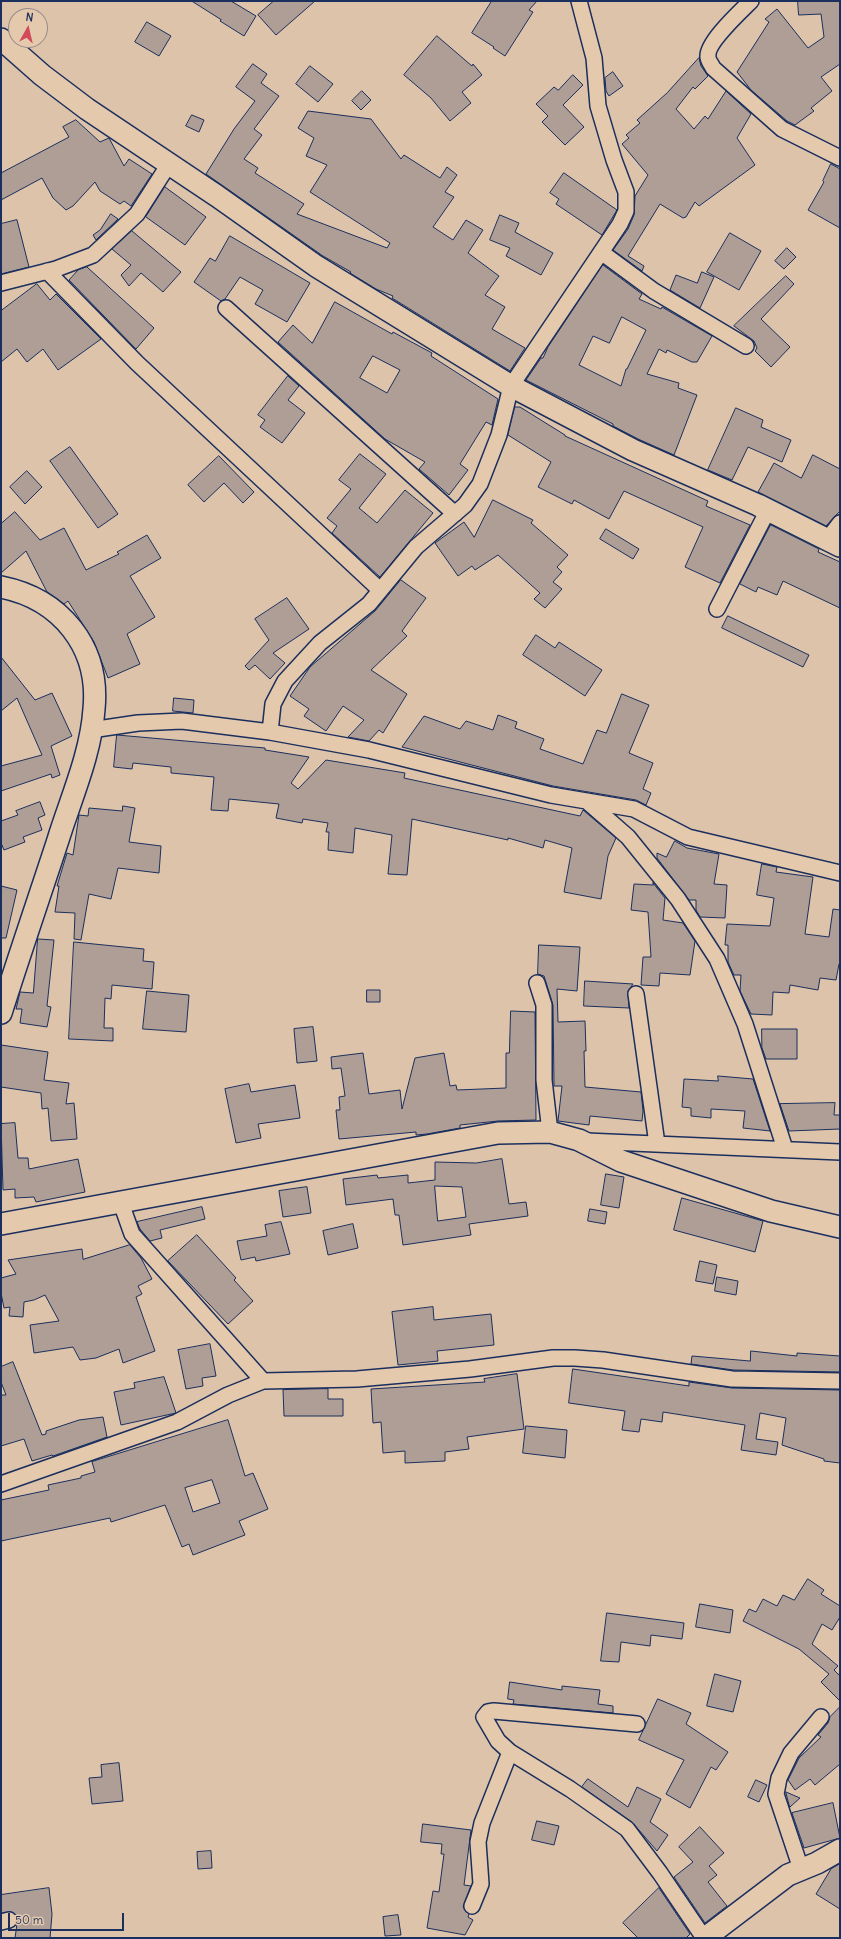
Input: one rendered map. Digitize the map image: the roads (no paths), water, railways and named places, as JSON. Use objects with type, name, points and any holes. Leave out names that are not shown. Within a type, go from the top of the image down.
[{"type":"main road","points":[[1,39],[42,75],[76,100],[316,266],[511,386],[633,450],[768,510],[834,543]]},
{"type":"main road","points":[[1,587],[33,597],[58,612],[74,631],[87,653],[94,683],[95,708],[91,730],[42,890],[1,1011]]},
{"type":"main road","points":[[1,1224],[498,1133],[550,1132],[579,1140],[621,1161],[771,1211],[840,1227]]},
{"type":"main road","points":[[705,1938],[788,1874],[839,1851]]},
{"type":"street","points":[[270,732],[273,704],[285,681],[320,643],[369,604],[416,547],[465,505],[480,484],[499,435],[511,386],[620,224],[626,211],[626,192],[614,160],[598,106],[594,58],[579,1]]},
{"type":"street","points":[[751,1],[719,35],[709,50],[708,58],[713,68],[782,129],[840,158]]},
{"type":"street","points":[[1,283],[47,271],[93,255],[137,214],[169,164]]},
{"type":"street","points":[[601,252],[654,291],[746,346]]},
{"type":"street","points":[[47,271],[136,363],[380,590]]},
{"type":"street","points":[[226,308],[455,514]]},
{"type":"street","points":[[716,609],[768,510]]},
{"type":"street","points":[[834,543],[840,523]]},
{"type":"street","points":[[91,730],[138,723],[182,721],[270,732],[369,750],[550,795],[589,803],[634,809],[688,837],[840,873]]},
{"type":"street","points":[[589,803],[628,837],[678,899],[717,959],[745,1024],[785,1149]]},
{"type":"street","points":[[537,983],[544,1005],[544,1080],[550,1132]]},
{"type":"street","points":[[636,994],[657,1144]]},
{"type":"street","points":[[579,1140],[840,1152]]},
{"type":"street","points":[[121,1203],[132,1234],[263,1381]]},
{"type":"street","points":[[1,1484],[177,1422],[228,1395],[263,1381],[357,1379],[470,1369],[552,1358],[575,1358],[603,1360],[732,1379],[840,1381]]},
{"type":"street","points":[[637,1724],[488,1712],[484,1717],[498,1741],[510,1752],[570,1789],[627,1829],[660,1873],[705,1938]]},
{"type":"street","points":[[801,1869],[776,1794],[779,1778],[791,1753],[821,1717]]},
{"type":"street","points":[[472,1906],[482,1884],[478,1842],[482,1823],[510,1752]]}]
